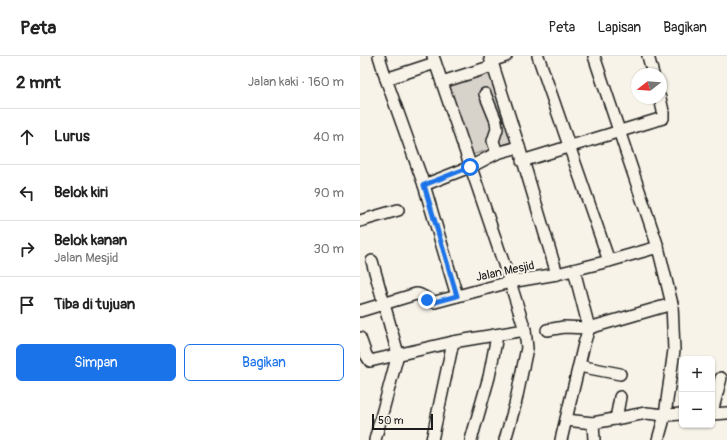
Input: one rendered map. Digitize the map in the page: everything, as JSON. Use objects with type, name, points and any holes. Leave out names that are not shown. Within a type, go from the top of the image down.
[{"type":"street","points":[[380,56],[386,79],[424,185],[457,296]]},
{"type":"street","points":[[442,82],[506,56]]},
{"type":"street","points":[[538,56],[609,261]]},
{"type":"street","points":[[594,56],[658,247],[672,304],[674,350],[665,415],[658,440]]},
{"type":"street","points":[[648,56],[651,68]]},
{"type":"street","points":[[386,79],[434,60],[510,282],[525,330],[527,348],[515,405],[505,440]]},
{"type":"street","points":[[491,61],[519,147],[557,274]]},
{"type":"street","points":[[485,94],[496,120],[497,129],[493,141],[497,153]]},
{"type":"street","points":[[522,161],[569,145],[663,118],[661,104]]},
{"type":"street","points":[[424,185],[470,167],[497,153],[519,147]]},
{"type":"street","points":[[360,221],[398,210]]},
{"type":"street","name":"Jalan Mesjid","points":[[360,311],[416,294],[420,294],[431,302],[510,282],[574,270],[658,247]]},
{"type":"street","points":[[372,262],[398,354],[376,440]]},
{"type":"street","points":[[561,440],[589,328],[574,270]]},
{"type":"street","points":[[547,330],[564,327],[589,328],[672,304]]},
{"type":"street","points":[[361,342],[370,361],[453,342],[497,336],[525,330]]},
{"type":"street","points":[[471,440],[489,376],[497,336]]},
{"type":"street","points":[[432,440],[453,342]]},
{"type":"street","points":[[579,366],[620,374]]},
{"type":"street","points":[[715,401],[721,378]]},
{"type":"street","points":[[616,419],[620,397]]},
{"type":"street","points":[[566,420],[594,423],[646,412],[665,415],[679,414]]},
{"type":"street","points":[[715,413],[727,413]]},
{"type":"street","points":[[594,423],[594,440]]},
{"type":"shaded area","points":[[492,69],[515,141],[469,156],[446,84]]},
{"type":"route","points":[[427,300],[435,302],[457,296],[424,185],[470,167]]}]
